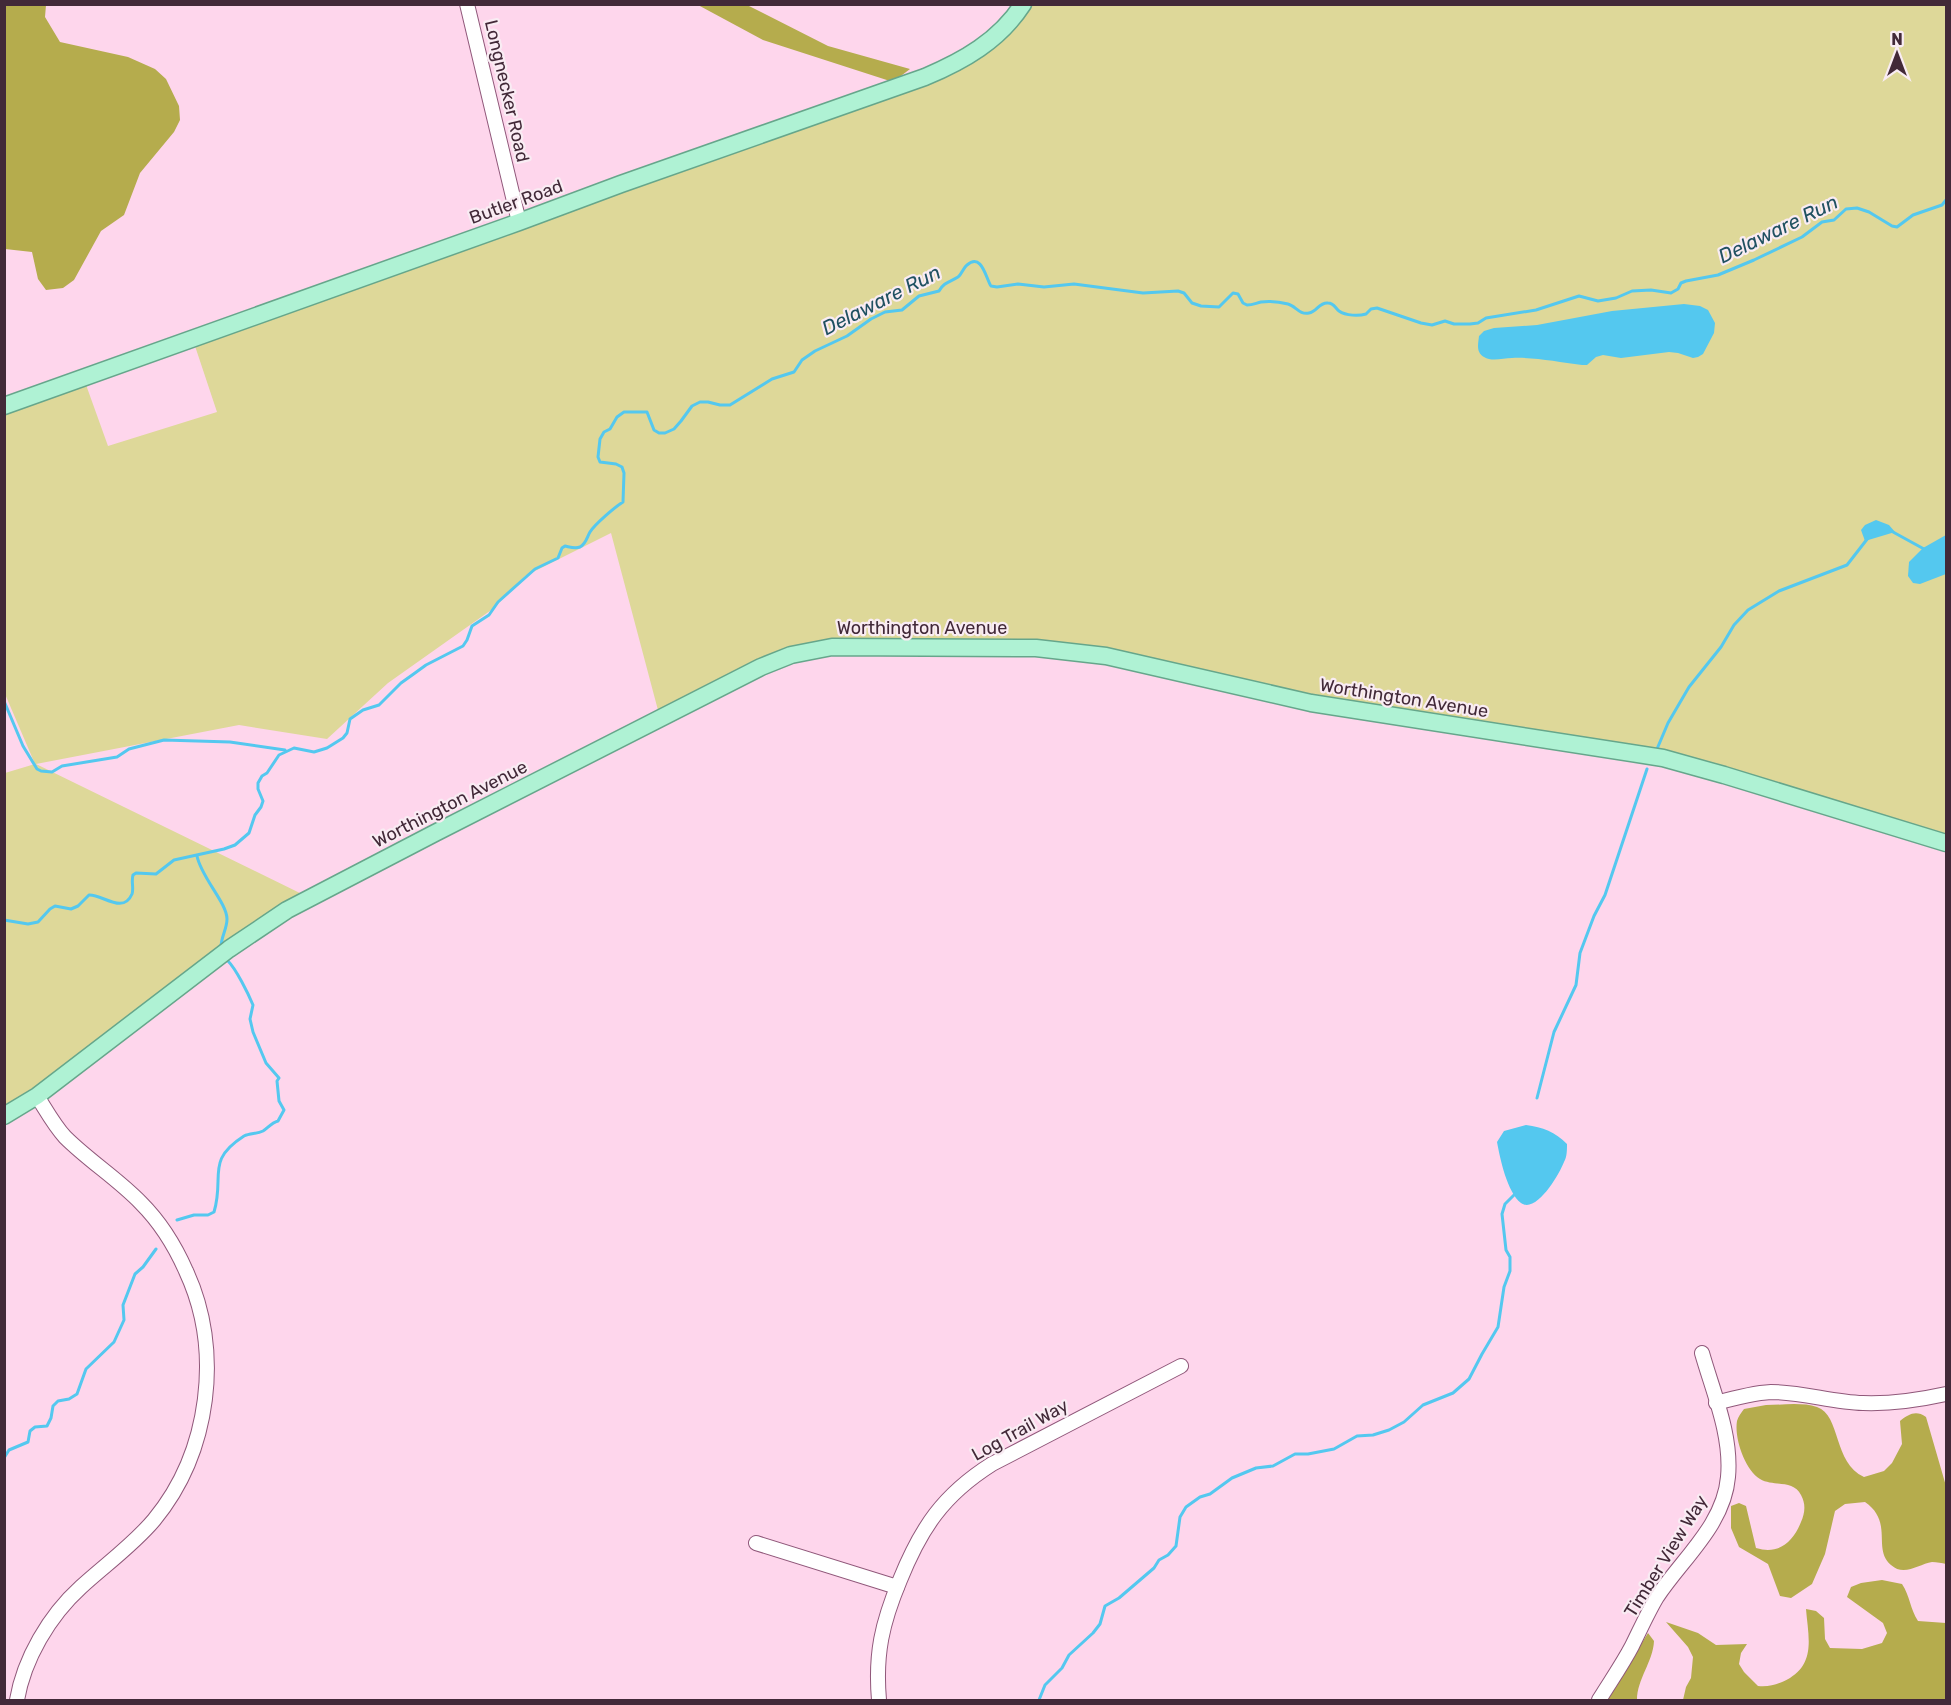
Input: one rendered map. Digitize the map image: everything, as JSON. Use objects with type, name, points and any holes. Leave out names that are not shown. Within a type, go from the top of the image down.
[{"type":"main road","name":"Butler Road","points":[[4,406],[621,184],[882,94],[952,66],[992,40],[1008,25],[1023,4]]},
{"type":"main road","name":"Worthington Avenue","points":[[4,1116],[37,1096],[229,949],[287,910],[435,832],[761,667],[791,655],[824,648],[860,646],[1036,648],[1106,656],[1311,703],[1663,758],[1947,843]]},
{"type":"street","name":"Longnecker Road","points":[[467,4],[519,222]]},
{"type":"street","points":[[17,1701],[25,1671],[49,1625],[79,1589],[126,1549],[154,1520],[168,1501],[189,1461],[197,1437],[203,1414],[206,1380],[201,1311],[174,1247],[143,1204],[65,1137],[37,1096]]},
{"type":"street","name":"Timber View Way","points":[[1599,1701],[1631,1648],[1656,1600],[1705,1533],[1723,1499],[1728,1479],[1729,1452],[1702,1353]]},
{"type":"street","name":"Log Trail Way","points":[[879,1701],[878,1655],[885,1622],[897,1587],[922,1531],[948,1499],[970,1479],[998,1460],[1181,1366]]},
{"type":"street","points":[[1716,1403],[1769,1392],[1879,1404],[1947,1395]]},
{"type":"street","points":[[756,1543],[897,1587]]},
{"type":"shaded area","points":[[5,4],[46,5],[45,17],[60,42],[128,57],[155,69],[166,79],[179,106],[180,120],[174,132],[140,173],[124,215],[101,231],[74,280],[63,288],[46,290],[38,279],[32,252],[5,249]]},
{"type":"shaded area","points":[[698,5],[747,5],[828,46],[910,69],[893,82],[763,40]]},
{"type":"shaded area","points":[[1027,5],[1946,5],[1946,844],[1714,768],[1343,704],[1062,649],[816,648],[659,714],[611,533],[525,576],[494,608],[388,683],[327,739],[239,725],[36,764],[306,896],[5,1111],[5,773],[35,764],[5,694],[4,410],[85,382],[108,446],[217,412],[194,343],[932,79]]},
{"type":"shaded area","points":[[1766,1405],[1805,1405],[1817,1407],[1825,1412],[1847,1461],[1864,1477],[1884,1471],[1892,1463],[1902,1444],[1900,1421],[1913,1414],[1926,1417],[1946,1486],[1946,1564],[1932,1562],[1906,1570],[1896,1568],[1886,1559],[1879,1518],[1874,1510],[1865,1502],[1845,1504],[1835,1511],[1825,1554],[1812,1584],[1791,1598],[1780,1596],[1768,1564],[1739,1547],[1731,1528],[1731,1506],[1739,1503],[1746,1506],[1756,1548],[1772,1550],[1789,1541],[1798,1529],[1803,1515],[1804,1502],[1797,1490],[1788,1485],[1760,1479],[1750,1469],[1742,1453],[1737,1436],[1738,1418],[1744,1409]]},
{"type":"shaded area","points":[[1882,1580],[1902,1584],[1918,1621],[1946,1623],[1946,1700],[1683,1700],[1691,1678],[1693,1657],[1688,1647],[1666,1622],[1698,1633],[1716,1645],[1747,1644],[1741,1653],[1739,1664],[1758,1686],[1771,1685],[1790,1678],[1804,1664],[1809,1638],[1806,1609],[1816,1611],[1824,1618],[1825,1639],[1830,1648],[1862,1649],[1882,1643],[1887,1633],[1883,1623],[1847,1597],[1851,1587]]},
{"type":"shaded area","points":[[1648,1633],[1654,1641],[1653,1649],[1637,1700],[1606,1700]]},
{"type":"water","points":[[1684,304],[1700,306],[1708,310],[1715,323],[1714,333],[1703,354],[1698,357],[1693,358],[1669,352],[1621,358],[1603,355],[1596,357],[1587,365],[1582,365],[1529,358],[1490,359],[1481,355],[1479,351],[1479,336],[1484,331],[1494,328],[1537,325],[1612,311]]},
{"type":"water","points":[[1876,520],[1889,525],[1895,532],[1865,541],[1861,530],[1865,525]]},
{"type":"water","points":[[1946,535],[1946,574],[1920,584],[1913,583],[1908,576],[1909,562],[1923,548]]},
{"type":"water","points":[[1526,1125],[1548,1131],[1567,1144],[1565,1160],[1552,1184],[1540,1198],[1527,1205],[1521,1203],[1512,1191],[1497,1142],[1504,1131]]},
{"type":"waterway","name":"Delaware Run","points":[[4,920],[28,924],[38,922],[55,906],[71,909],[78,906],[89,895],[123,903],[132,894],[132,878],[136,873],[156,874],[174,860],[235,845],[249,833],[263,801],[258,783],[279,755],[294,748],[314,752],[327,748],[343,738],[347,733],[350,719],[363,710],[379,705],[401,683],[426,665],[463,646],[472,626],[489,615],[498,602],[535,569],[558,558],[562,548],[582,546],[596,525],[623,502],[624,473],[622,467],[600,462],[598,457],[600,439],[604,432],[610,429],[617,417],[624,412],[647,412],[654,430],[665,433],[674,429],[692,406],[700,402],[730,405],[772,379],[794,372],[802,360],[815,351],[847,336],[871,319],[885,312],[902,310],[919,296],[939,291],[945,284],[958,277],[972,262],[980,264],[991,286],[997,287],[1018,284],[1044,287],[1074,284],[1143,293],[1178,291],[1184,293],[1192,303],[1219,307],[1233,293],[1238,294],[1243,303],[1247,305],[1264,302],[1282,303],[1306,313],[1312,312],[1322,304],[1330,303],[1342,313],[1349,315],[1366,314],[1371,309],[1377,308],[1432,325],[1445,321],[1454,324],[1470,324],[1478,323],[1486,318],[1536,310],[1579,296],[1598,301],[1616,298],[1632,291],[1651,290],[1671,293],[1678,289],[1681,283],[1718,275],[1802,237],[1822,222],[1834,220],[1846,209],[1857,208],[1869,212],[1897,227],[1913,215],[1942,205],[1946,200]]},
{"type":"waterway","points":[[1893,532],[1924,549]]},
{"type":"waterway","points":[[1657,749],[1668,723],[1689,687],[1721,647],[1734,625],[1748,610],[1779,591],[1847,565],[1868,538]]},
{"type":"waterway","points":[[4,701],[23,746],[37,769],[41,771],[52,772],[62,766],[117,757],[129,749],[164,740],[230,742],[285,750]]},
{"type":"waterway","points":[[1537,1098],[1554,1032],[1576,985],[1580,953],[1605,895],[1647,769]]},
{"type":"waterway","points":[[197,856],[203,872],[226,913],[227,923],[221,947]]},
{"type":"waterway","points":[[177,1220],[214,1212],[218,1170],[224,1153],[244,1136],[263,1131],[278,1121],[284,1110],[279,1101],[277,1081],[279,1078],[266,1063],[253,1032],[250,1019],[253,1005],[228,961]]},
{"type":"waterway","points":[[1039,1700],[1045,1685],[1062,1668],[1069,1655],[1100,1624],[1105,1606],[1119,1598],[1176,1546],[1180,1517],[1186,1507],[1200,1497],[1210,1494],[1232,1478],[1256,1468],[1273,1466],[1295,1454],[1334,1449],[1357,1436],[1373,1435],[1389,1430],[1404,1422],[1423,1405],[1453,1393],[1469,1379],[1498,1327],[1504,1287],[1510,1271],[1510,1257],[1506,1250],[1502,1214],[1505,1204],[1515,1194]]},
{"type":"waterway","points":[[4,1458],[9,1450],[28,1442],[30,1431],[35,1427],[47,1426],[53,1406],[58,1401],[69,1399],[77,1394],[86,1369],[114,1342],[124,1320],[123,1305],[135,1274],[156,1249]]}]
